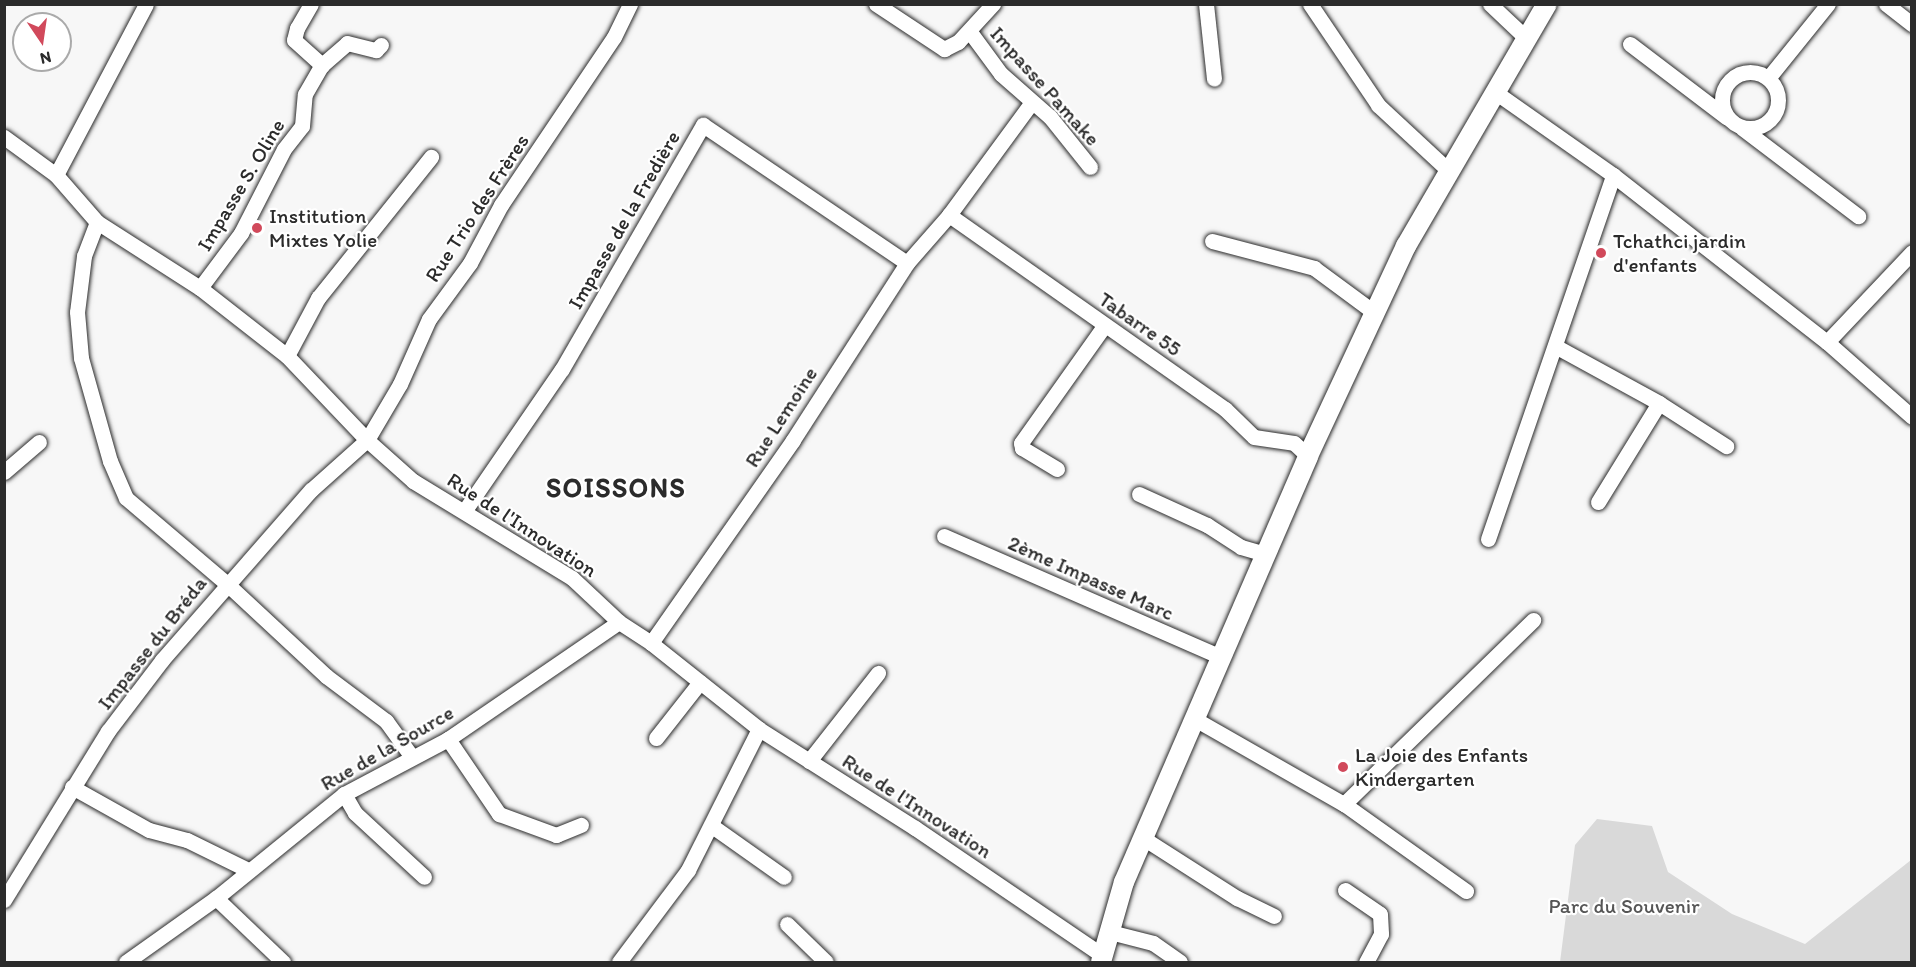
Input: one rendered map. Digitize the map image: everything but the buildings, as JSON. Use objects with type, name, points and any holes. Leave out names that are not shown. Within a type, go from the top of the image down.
[{"type":"main road","points":[[1102,959],[1124,882],[1308,456],[1448,170],[1547,4]]},
{"type":"street","points":[[56,175],[146,4]]},
{"type":"street","points":[[311,4],[297,28],[294,40],[322,65]]},
{"type":"street","name":"Rue Trio des Frères","points":[[367,440],[400,384],[429,319],[470,263],[501,205],[614,37],[630,4]]},
{"type":"street","points":[[876,4],[944,49],[970,32],[993,4]]},
{"type":"street","points":[[1206,4],[1214,79]]},
{"type":"street","points":[[1310,4],[1378,105],[1448,170]]},
{"type":"street","points":[[1490,4],[1526,38]]},
{"type":"street","points":[[1768,78],[1828,4]]},
{"type":"street","points":[[1886,4],[1911,24]]},
{"type":"street","name":"Impasse Pamake","points":[[970,32],[1001,74],[1050,117],[1090,167]]},
{"type":"street","name":"Impasse S. Oline","points":[[200,288],[241,233],[284,149],[302,126],[305,94],[322,65],[347,42],[376,50],[381,45]]},
{"type":"street","points":[[1630,44],[1858,216]]},
{"type":"street","points":[[1699,96],[1727,85],[1746,72],[1768,78],[1779,99],[1770,119],[1767,148]]},
{"type":"street","points":[[1726,117],[1723,100],[1727,85]]},
{"type":"street","points":[[1495,92],[1613,175],[1827,342],[1911,417]]},
{"type":"street","name":"Rue Lemoine","points":[[651,643],[794,440],[907,262],[949,215],[1032,102]]},
{"type":"street","points":[[1742,128],[1770,119]]},
{"type":"street","name":"Impasse de la Fredière","points":[[465,510],[562,369],[703,125],[907,262]]},
{"type":"street","name":"Rue de l'Innovation","points":[[4,137],[56,175],[97,222],[200,288],[287,356],[367,440],[413,480],[572,578],[619,622],[651,643],[759,729],[1102,959]]},
{"type":"street","points":[[287,356],[318,298],[431,157]]},
{"type":"street","points":[[1488,538],[1613,175]]},
{"type":"street","name":"Tabarre 55","points":[[949,215],[1225,409],[1254,437],[1294,443],[1308,456]]},
{"type":"street","points":[[97,222],[84,256],[77,312],[81,358],[110,461],[126,498],[226,583],[326,676],[386,721],[412,757]]},
{"type":"street","points":[[1212,241],[1314,268],[1376,313]]},
{"type":"street","points":[[1827,342],[1911,252]]},
{"type":"street","points":[[1056,469],[1022,448],[1021,443],[1104,326]]},
{"type":"street","points":[[1555,346],[1659,403],[1726,447]]},
{"type":"street","points":[[1598,502],[1659,403]]},
{"type":"street","name":"Impasse du Bréda","points":[[4,900],[108,731],[226,583],[311,490],[367,440]]},
{"type":"street","points":[[4,472],[39,442]]},
{"type":"street","points":[[1139,494],[1207,525],[1241,547],[1266,554]]},
{"type":"street","name":"2ème Impasse Marc","points":[[944,537],[1221,657]]},
{"type":"street","points":[[1344,804],[1533,620]]},
{"type":"street","name":"Rue de la Source","points":[[126,963],[216,898],[344,794],[448,739],[619,622]]},
{"type":"street","points":[[809,761],[878,673]]},
{"type":"street","points":[[656,738],[700,682]]},
{"type":"street","points":[[1193,718],[1344,804],[1466,891]]},
{"type":"street","points":[[620,963],[688,870],[759,729]]},
{"type":"street","points":[[448,739],[499,814],[556,835],[581,825]]},
{"type":"street","points":[[72,788],[149,830],[197,844],[248,870]]},
{"type":"street","points":[[344,794],[355,813],[424,878]]},
{"type":"street","points":[[712,826],[784,877]]},
{"type":"street","points":[[1143,838],[1237,898],[1274,916]]},
{"type":"street","points":[[1345,890],[1380,914],[1381,934],[1366,963]]},
{"type":"street","points":[[216,898],[283,963]]},
{"type":"street","points":[[787,924],[826,963]]},
{"type":"street","points":[[1110,932],[1153,943],[1180,963]]},
{"type":"green space","name":"Parc du Souvenir","points":[[1597,819],[1652,826],[1668,872],[1732,914],[1805,944],[1911,860],[1911,962],[1560,962],[1575,845]]},
{"type":"place","name":"Institution Mixtes Yolie","points":[[257,228]]},
{"type":"place","name":"Tchathci jardin d'enfants","points":[[1601,253]]},
{"type":"place","name":"La Joie des Enfants Kindergarten","points":[[1343,767]]},
{"type":"district","name":"SOISSONS","points":[[616,488]]}]
